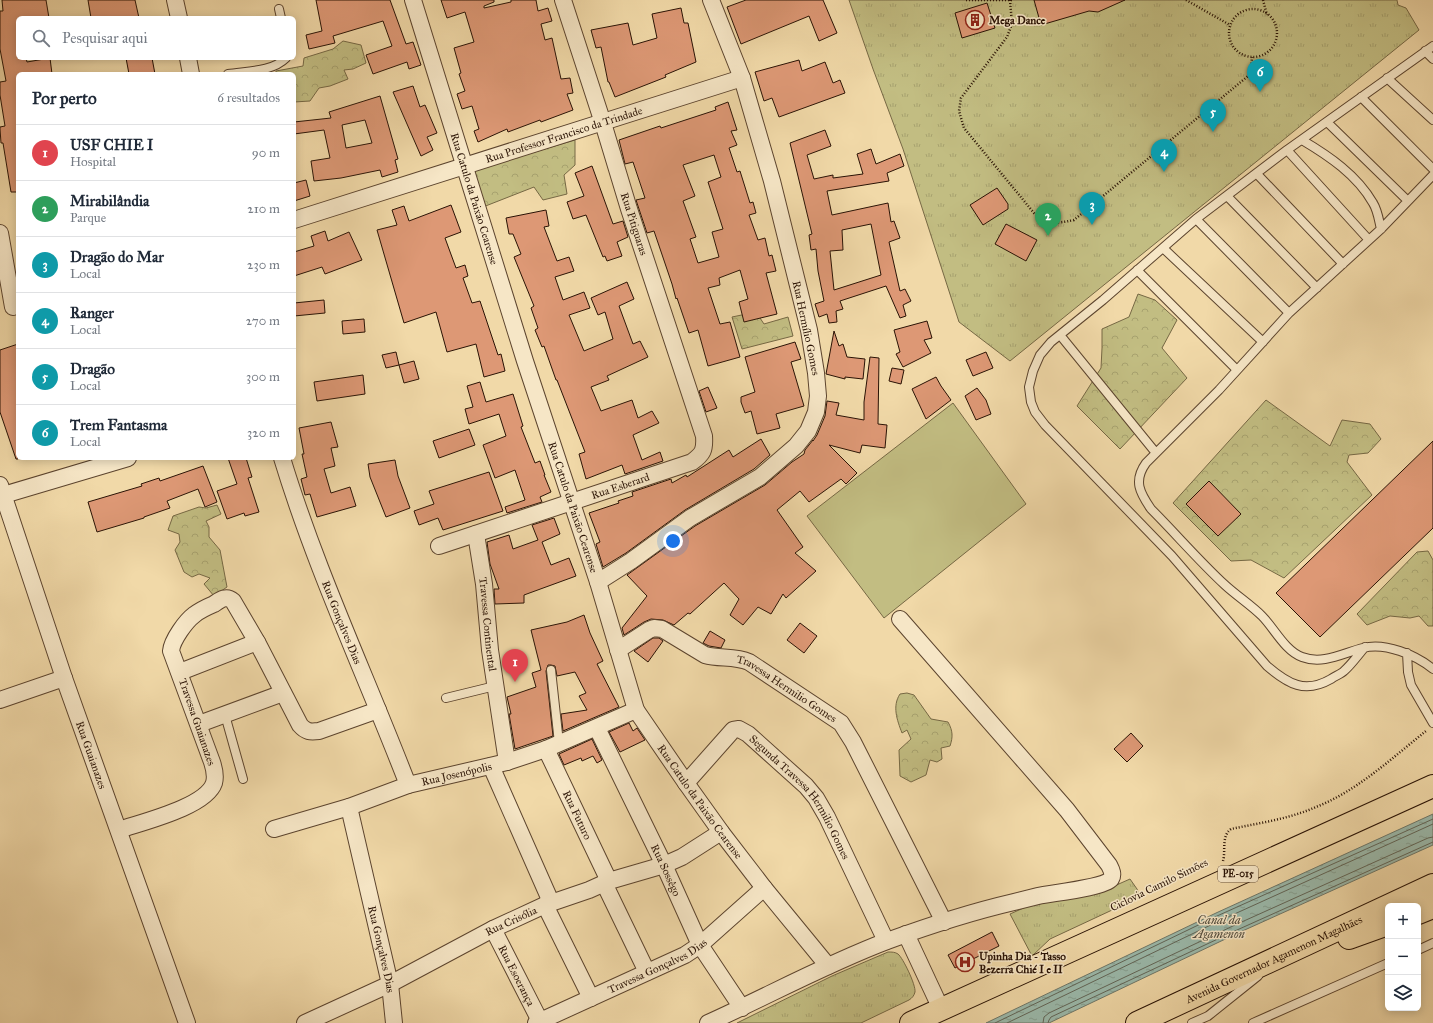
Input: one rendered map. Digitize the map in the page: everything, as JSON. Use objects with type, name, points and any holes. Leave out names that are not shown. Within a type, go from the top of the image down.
[{"type":"highway","name":"PE-015","points":[[911,1023],[1433,786]]},
{"type":"highway","name":"Avenida Governador Agamenon Magalhães","points":[[1137,1023],[1433,885]]},
{"type":"highway","points":[[1421,912],[1433,907]]},
{"type":"highway","points":[[1291,951],[1322,948],[1385,925]]},
{"type":"street","points":[[176,0],[179,16]]},
{"type":"street","name":"Rua Catulo da Paixão Cearense","points":[[412,0],[521,346],[598,582],[636,710],[721,832],[764,888],[828,966]]},
{"type":"street","name":"Rua Pitiguaras","points":[[563,0],[603,122],[629,208],[704,436],[704,448]]},
{"type":"street","name":"Rua Hermílio Gomes","points":[[598,582],[690,518],[765,473],[796,446],[808,431],[816,412],[818,396],[809,330],[772,181],[742,78],[711,0]]},
{"type":"street","points":[[188,60],[192,72]]},
{"type":"street","name":"Rua Professor Francisco da Trindade","points":[[296,219],[742,78]]},
{"type":"street","points":[[0,233],[10,308]]},
{"type":"street","name":"Rua Esberard","points":[[439,546],[692,462],[700,457],[704,448]]},
{"type":"street","points":[[1,492],[121,460]]},
{"type":"street","name":"Rua Gonçalves Dias","points":[[283,460],[321,571],[408,785]]},
{"type":"street","name":"Rua Guaianazes","points":[[1,492],[64,678],[187,1023]]},
{"type":"street","name":"Travessa Continental","points":[[476,534],[482,566],[490,650],[507,762]]},
{"type":"street","name":"Travessa Guaianazes","points":[[119,830],[186,807],[204,796],[212,787],[214,782],[214,771],[199,724],[171,651],[174,640],[187,622],[194,615],[223,599],[230,598],[258,642]]},
{"type":"street","points":[[708,1023],[828,966],[886,941],[944,922],[1031,898],[1094,886],[1108,881],[1112,877],[1109,865],[1067,810],[900,619]]},
{"type":"street","name":"Travessa Hermilio Gomes","points":[[618,650],[649,630],[654,628],[662,628],[705,655],[749,662],[840,723],[853,742],[944,922]]},
{"type":"street","points":[[180,672],[258,642],[283,693],[304,730],[310,732],[319,731],[378,710]]},
{"type":"street","points":[[0,700],[64,678]]},
{"type":"street","points":[[199,724],[283,693]]},
{"type":"street","name":"Rua Josenópolis","points":[[274,830],[349,807],[408,785],[507,762],[597,728],[636,710]]},
{"type":"street","name":"Rua Sossêgo","points":[[597,728],[664,865],[700,945],[742,1008]]},
{"type":"street","name":"Segunda Travessa Hermilio Gomes","points":[[686,783],[733,730],[739,729],[748,734],[806,786],[816,798],[827,817],[886,941]]},
{"type":"street","name":"Rua Futuro","points":[[552,746],[607,882],[647,972]]},
{"type":"street","points":[[491,766],[548,904],[591,998]]},
{"type":"street","name":"Rua Gonçalves Dias","points":[[349,807],[390,984],[394,1023]]},
{"type":"street","name":"Rua Crisólia","points":[[305,1023],[390,984],[493,929],[548,904],[607,882],[664,865],[682,857],[721,832]]},
{"type":"street","name":"Travessa Gonçalves Dias","points":[[538,1022],[685,955],[700,945],[764,888]]},
{"type":"street","name":"Rua Esoerança","points":[[493,929],[538,1022]]},
{"type":"street","points":[[906,934],[941,1009]]},
{"type":"lane","points":[[279,9],[281,16]]},
{"type":"lane","points":[[1365,647],[1344,671],[1325,683],[1312,687],[1301,686],[1282,678],[1267,666],[1172,556],[1045,425],[1035,412],[1031,402],[1029,387],[1033,371],[1040,355],[1051,342],[1196,219],[1288,150],[1433,46]]},
{"type":"lane","points":[[1425,51],[1433,59]]},
{"type":"lane","points":[[242,72],[270,68],[284,60]]},
{"type":"lane","points":[[1387,78],[1433,120]]},
{"type":"lane","points":[[1361,97],[1433,169]]},
{"type":"lane","points":[[1327,122],[1408,201]]},
{"type":"lane","points":[[1302,140],[1326,154],[1336,162],[1363,189],[1374,204],[1381,229]]},
{"type":"lane","points":[[1288,150],[1369,240]]},
{"type":"lane","points":[[1257,174],[1343,264]]},
{"type":"lane","points":[[1433,175],[1381,229],[1290,313],[1156,453],[1142,469],[1139,476],[1139,485],[1143,497],[1151,509],[1226,585],[1264,618],[1286,646],[1300,657],[1313,660],[1331,659],[1365,647],[1381,647],[1407,653],[1424,662],[1433,669]]},
{"type":"lane","points":[[1227,196],[1317,288]]},
{"type":"lane","points":[[1196,219],[1290,313]]},
{"type":"lane","points":[[1163,248],[1263,342]]},
{"type":"lane","points":[[1137,270],[1237,370]]},
{"type":"lane","points":[[1060,334],[1156,453]]},
{"type":"lane","points":[[1407,653],[1408,672],[1411,685],[1433,723]]},
{"type":"lane","points":[[551,670],[552,746]]},
{"type":"lane","points":[[446,698],[495,686]]},
{"type":"lane","points":[[225,714],[243,779]]},
{"type":"lane","points":[[1421,949],[1433,943]]},
{"type":"lane","points":[[1192,1023],[1204,1021],[1291,951]]},
{"type":"lane","points":[[1253,1023],[1385,964]]},
{"type":"path","points":[[966,0],[1011,0],[1012,24],[1007,36],[961,98],[959,111],[964,128],[1034,213],[1045,221],[1058,224],[1074,220],[1248,76],[1251,71],[1252,57]]},
{"type":"path","points":[[1186,0],[1230,25]]},
{"type":"path","points":[[1264,0],[1267,15]]},
{"type":"path","points":[[1250,10],[1257,10],[1267,15],[1274,22],[1276,28],[1275,42],[1268,52],[1262,55],[1252,57],[1242,55],[1232,46],[1229,33],[1230,25],[1233,20],[1244,11],[1250,10]]},
{"type":"path","name":"Ciclovia Camilo Simões","points":[[1219,865],[1224,857],[1227,832],[1294,816],[1318,807],[1353,788],[1427,731]]},
{"type":"green space","points":[[849,0],[1397,0],[1398,5],[1406,8],[1419,30],[1010,361],[959,322],[903,149]]},
{"type":"green space","points":[[343,41],[361,45],[366,63],[353,69],[344,70],[348,79],[330,86],[319,88],[310,101],[296,102],[296,72],[276,71],[303,66],[304,58],[333,49]]},
{"type":"green space","points":[[575,140],[575,165],[564,175],[567,194],[543,200],[534,187],[483,207],[473,170]]},
{"type":"green space","points":[[1138,294],[1155,300],[1177,320],[1162,348],[1187,378],[1120,449],[1077,406],[1101,368],[1102,329],[1129,317]]},
{"type":"green space","points":[[756,312],[764,324],[788,317],[793,336],[742,349],[732,317]]},
{"type":"green space","points":[[1266,400],[1330,446],[1342,420],[1370,424],[1381,439],[1368,453],[1349,455],[1347,462],[1372,495],[1284,578],[1251,560],[1231,561],[1173,503]]},
{"type":"green space","points":[[953,403],[1026,504],[884,618],[807,516]]},
{"type":"green space","points":[[217,505],[221,514],[206,521],[209,527],[209,537],[220,550],[227,587],[214,596],[204,584],[210,578],[199,574],[192,577],[184,572],[175,550],[180,542],[179,534],[168,530],[173,516],[199,507],[206,508]]},
{"type":"green space","points":[[1428,551],[1433,560],[1433,626],[1428,626],[1419,616],[1410,618],[1390,616],[1367,625],[1357,614],[1417,552]]},
{"type":"green space","points":[[907,693],[914,695],[931,719],[948,722],[952,734],[950,746],[941,748],[942,759],[937,762],[930,760],[926,775],[911,782],[900,776],[899,750],[911,739],[907,730],[902,733],[897,718],[896,708],[896,703],[900,694]]},
{"type":"green space","points":[[1130,879],[1137,889],[1140,897],[1050,939],[1032,956],[1010,914],[1046,898],[1103,891]]},
{"type":"green space","points":[[888,952],[897,953],[900,956],[909,972],[915,993],[909,1000],[861,1023],[737,1023],[832,976]]},
{"type":"water","name":"Canal da Agamenon","points":[[1433,814],[1433,845],[1238,933],[1049,1023],[986,1023],[1216,913]]},
{"type":"building","points":[[2,0],[46,0],[49,16],[16,16],[16,60],[26,60],[27,62],[50,60],[52,72],[16,72],[16,192],[11,192],[3,143],[1,143],[0,127],[5,126],[0,95],[0,82],[6,81],[0,49],[0,11],[3,11]]},
{"type":"building","points":[[88,0],[135,0],[139,16],[91,16]]},
{"type":"building","points":[[316,0],[390,0],[406,44],[413,42],[421,65],[409,69],[407,62],[373,74],[366,55],[392,46],[383,21],[333,36],[335,43],[309,49],[306,35],[322,31]]},
{"type":"building","points":[[441,0],[494,0],[494,2],[484,6],[484,8],[511,2],[511,0],[536,0],[538,11],[548,8],[552,21],[541,24],[545,40],[552,38],[561,79],[570,78],[573,93],[567,94],[573,110],[508,132],[507,129],[478,142],[474,131],[479,129],[472,106],[462,109],[457,94],[465,91],[459,74],[461,73],[454,48],[474,42],[465,12],[447,18]]},
{"type":"building","points":[[746,0],[823,0],[837,33],[819,41],[809,16],[741,44],[727,7]]},
{"type":"building","points":[[1034,0],[1125,0],[1098,12],[1089,11],[1041,25]]},
{"type":"building","name":"Mega Dance","points":[[987,3],[995,28],[962,38],[955,13]]},
{"type":"building","points":[[681,8],[684,23],[688,23],[696,62],[665,75],[666,77],[615,97],[608,82],[601,47],[596,48],[591,30],[628,23],[633,45],[657,38],[652,14]]},
{"type":"building","points":[[126,60],[152,60],[155,72],[129,72]]},
{"type":"building","points":[[799,60],[802,71],[825,62],[833,83],[840,80],[845,93],[779,117],[772,98],[764,101],[755,72]]},
{"type":"building","points":[[413,86],[420,107],[425,105],[437,133],[427,137],[433,150],[421,156],[393,92]]},
{"type":"building","points":[[380,96],[398,159],[395,160],[398,172],[382,177],[380,170],[341,178],[314,181],[311,161],[330,158],[324,130],[296,134],[296,122],[331,118],[329,112]],"holes":[[[365,120],[372,143],[346,148],[342,125]]]},
{"type":"building","points":[[728,102],[737,130],[731,131],[737,145],[729,148],[737,172],[740,171],[750,203],[753,202],[756,213],[749,215],[758,240],[765,238],[769,256],[772,255],[776,271],[766,273],[777,314],[744,322],[739,302],[748,299],[740,270],[719,278],[720,285],[708,288],[720,324],[730,322],[740,357],[708,366],[698,330],[689,333],[677,298],[676,299],[654,231],[647,233],[636,200],[645,198],[633,162],[625,164],[619,140],[660,126],[661,128],[716,110],[715,107]],"holes":[[[714,155],[721,177],[708,182],[723,229],[712,232],[719,257],[698,263],[690,239],[696,237],[683,201],[695,196],[683,165]]]},
{"type":"building","points":[[825,130],[831,146],[807,155],[814,179],[833,175],[833,178],[863,174],[857,154],[871,149],[876,164],[900,154],[904,166],[887,173],[889,181],[827,191],[832,215],[888,203],[891,222],[894,221],[900,238],[889,242],[900,291],[905,289],[911,301],[903,305],[906,316],[900,318],[886,286],[840,301],[843,309],[836,311],[837,322],[829,323],[827,314],[819,317],[815,304],[824,301],[818,271],[816,249],[811,250],[809,235],[812,234],[790,143]],"holes":[[[871,224],[881,275],[834,290],[830,251],[843,250],[842,230]]]},
{"type":"building","points":[[592,166],[613,224],[623,221],[628,237],[617,242],[622,256],[607,261],[605,256],[603,257],[586,215],[573,219],[567,202],[584,196],[575,173]]},
{"type":"building","points":[[306,180],[310,196],[296,200],[296,182]]},
{"type":"building","points":[[997,188],[1008,204],[1008,209],[983,225],[970,205]]},
{"type":"building","points":[[451,205],[461,232],[445,238],[456,268],[465,265],[468,276],[463,278],[472,303],[480,301],[498,355],[501,354],[505,371],[484,377],[476,344],[447,352],[436,312],[404,323],[377,230],[397,225],[392,210],[404,206],[409,221]]},
{"type":"building","points":[[546,210],[549,226],[544,227],[557,261],[569,257],[574,271],[555,277],[563,300],[584,292],[590,308],[569,315],[584,351],[613,339],[605,312],[598,315],[591,298],[627,282],[634,299],[619,306],[633,344],[640,341],[648,357],[607,376],[609,380],[591,387],[601,411],[632,400],[638,418],[652,411],[659,423],[633,435],[642,460],[660,452],[663,461],[625,474],[622,465],[586,479],[579,454],[585,452],[544,346],[542,347],[535,330],[538,328],[531,308],[534,306],[514,257],[521,254],[513,234],[509,234],[506,218]]},
{"type":"building","points":[[1006,224],[1037,240],[1026,261],[995,244]]},
{"type":"building","points":[[325,231],[328,241],[349,232],[362,260],[325,274],[322,267],[296,275],[296,251],[314,246],[311,236]]},
{"type":"building","points":[[324,300],[325,313],[296,316],[296,303]]},
{"type":"building","points":[[364,319],[365,332],[343,334],[342,321]]},
{"type":"building","points":[[927,321],[932,338],[924,340],[931,353],[903,367],[896,354],[900,352],[894,330]]},
{"type":"building","points":[[834,331],[839,346],[843,344],[847,357],[865,359],[863,379],[845,377],[845,379],[826,374]]},
{"type":"building","points":[[795,342],[801,359],[791,362],[804,406],[776,414],[780,428],[757,434],[751,411],[745,413],[741,402],[741,397],[755,392],[745,357]]},
{"type":"building","points":[[16,345],[16,459],[0,412],[0,350]]},
{"type":"building","points":[[396,352],[399,365],[386,368],[382,355]]},
{"type":"building","points":[[986,352],[993,368],[973,376],[966,360]]},
{"type":"building","points":[[870,357],[879,358],[878,424],[887,425],[885,448],[862,445],[860,453],[829,445],[857,473],[846,484],[841,479],[809,502],[800,491],[777,510],[803,547],[795,553],[816,571],[786,598],[783,594],[771,614],[758,607],[743,625],[730,615],[739,599],[724,583],[690,614],[688,613],[674,625],[663,620],[651,619],[624,635],[622,628],[647,596],[627,575],[695,526],[765,485],[792,462],[804,454],[805,450],[817,435],[825,416],[827,401],[839,403],[836,415],[864,420],[864,402]]},
{"type":"building","points":[[414,361],[419,379],[404,383],[399,365]]},
{"type":"building","points":[[892,368],[904,370],[901,384],[889,381]]},
{"type":"building","points":[[363,375],[365,394],[317,401],[314,382]]},
{"type":"building","points":[[936,377],[951,400],[926,419],[912,389]]},
{"type":"building","points":[[480,382],[486,402],[513,394],[523,426],[521,427],[535,463],[540,461],[551,492],[540,497],[542,502],[507,513],[505,507],[525,500],[515,470],[495,478],[483,445],[506,436],[499,414],[469,424],[465,409],[473,407],[467,386]]},
{"type":"building","points":[[708,387],[717,408],[706,412],[699,391]]},
{"type":"building","points":[[977,388],[986,400],[991,414],[976,420],[965,396]]},
{"type":"building","points":[[331,422],[338,447],[331,448],[335,466],[324,469],[331,493],[350,487],[356,506],[317,517],[310,494],[305,495],[301,479],[307,477],[302,454],[304,454],[299,428]]},
{"type":"building","points":[[469,429],[475,445],[439,458],[433,441]]},
{"type":"building","points":[[761,439],[770,455],[754,469],[685,510],[626,553],[603,567],[596,544],[600,542],[589,513],[619,503],[618,501],[633,496],[632,492],[671,479],[672,483],[686,475],[687,477],[729,450],[733,457]]},
{"type":"building","points":[[1433,441],[1433,528],[1320,637],[1276,593]]},
{"type":"building","points":[[229,460],[247,460],[252,477],[248,478],[259,512],[245,516],[244,513],[227,519],[217,491],[237,484]]},
{"type":"building","points":[[395,460],[398,476],[410,508],[386,517],[370,477],[368,464]]},
{"type":"building","points":[[203,466],[217,502],[205,507],[198,489],[167,501],[170,508],[144,518],[97,532],[88,502],[142,486],[141,484],[159,478],[160,481]]},
{"type":"building","points":[[489,472],[503,511],[443,530],[438,518],[419,525],[414,511],[434,504],[429,491]]},
{"type":"building","points":[[1209,481],[1241,514],[1218,536],[1186,504]]},
{"type":"building","points":[[554,518],[560,534],[542,542],[551,565],[569,558],[576,576],[524,595],[524,603],[495,604],[494,589],[499,589],[490,564],[487,542],[509,535],[513,549],[538,540],[532,525]]},
{"type":"building","points":[[584,615],[590,633],[603,661],[597,664],[619,707],[563,731],[561,714],[587,710],[579,696],[586,693],[575,672],[557,676],[555,666],[548,665],[546,671],[553,736],[515,749],[509,714],[511,714],[507,697],[536,687],[532,673],[541,670],[531,630],[567,622]]},
{"type":"building","points":[[800,623],[817,636],[804,653],[787,640]]},
{"type":"building","points":[[710,631],[725,640],[721,648],[709,646],[703,643]]},
{"type":"building","points":[[653,638],[659,638],[663,641],[648,662],[634,651]]},
{"type":"building","points":[[629,723],[633,731],[637,728],[645,740],[620,752],[609,732]]},
{"type":"building","points":[[1131,733],[1143,746],[1127,762],[1114,749]]},
{"type":"building","points":[[592,739],[602,760],[597,763],[593,756],[582,761],[581,758],[564,765],[559,754]]},
{"type":"building","points":[[992,932],[999,946],[955,968],[948,955]]},
{"type":"place","name":"Mega Dance","points":[[975,20]]},
{"type":"place","name":"Trem Fantasma","points":[[1260,92]]},
{"type":"place","name":"Dragão","points":[[1213,132]]},
{"type":"place","name":"Ranger","points":[[1164,172]]},
{"type":"place","name":"Dragão do Mar","points":[[1092,225]]},
{"type":"place","name":"Mirabilândia","points":[[1048,236]]},
{"type":"place","name":"USF CHIE I","points":[[515,682]]},
{"type":"place","name":"Upinha Dia - Tasso Bezerra Chié I e II","points":[[965,962]]}]
